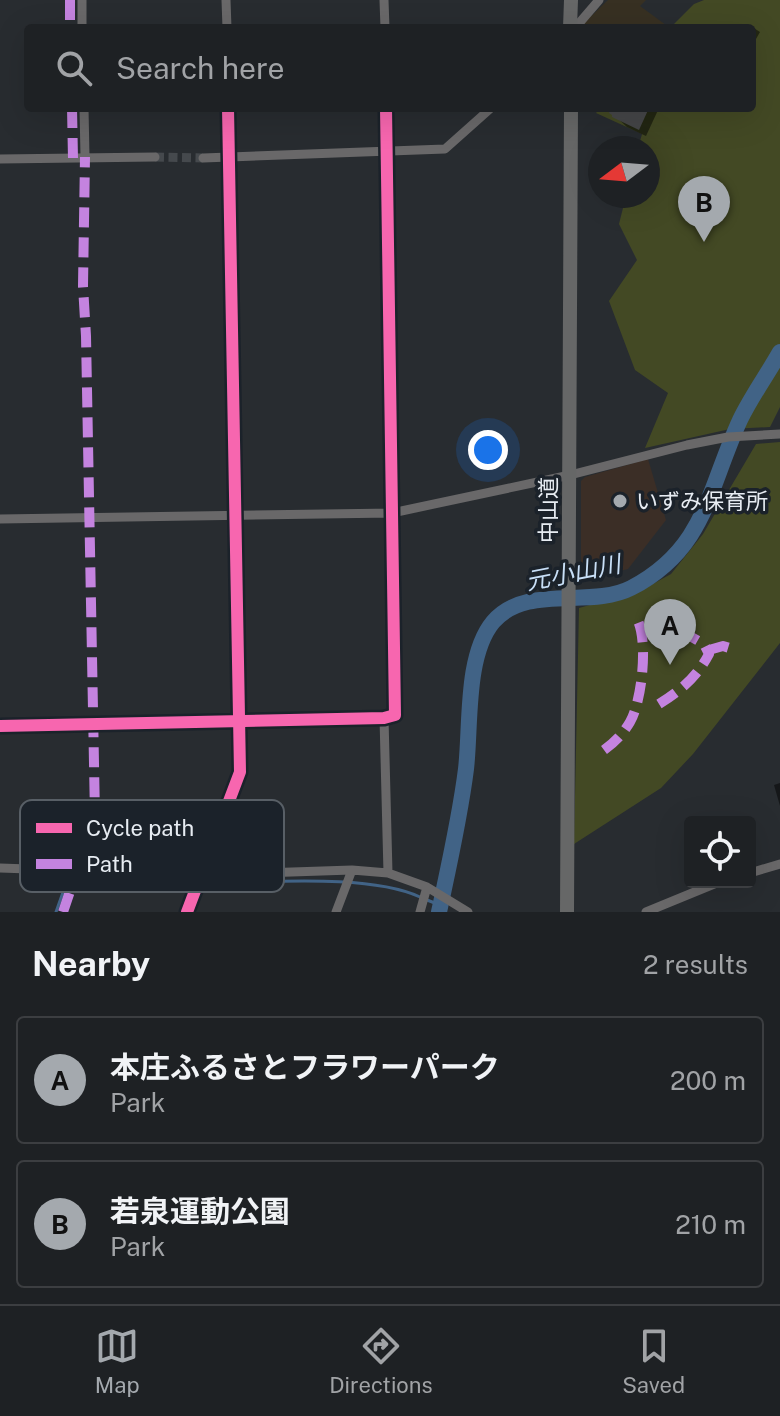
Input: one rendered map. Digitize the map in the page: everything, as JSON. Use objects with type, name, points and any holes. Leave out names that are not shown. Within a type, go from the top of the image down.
[{"type":"highway","points":[[571,0],[573,24]]},
{"type":"highway","name":"中山道","points":[[567,912],[571,112]]},
{"type":"street","points":[[82,0],[82,24]]},
{"type":"street","points":[[226,0],[227,24]]},
{"type":"street","points":[[384,0],[385,24]]},
{"type":"street","points":[[577,24],[599,0]]},
{"type":"street","points":[[84,112],[85,157]]},
{"type":"street","points":[[228,112],[240,720],[240,772],[229,800]]},
{"type":"street","points":[[0,726],[384,718],[395,715],[386,112]]},
{"type":"street","points":[[203,158],[445,149],[487,112]]},
{"type":"street","points":[[0,159],[155,157]]},
{"type":"street","points":[[0,519],[392,513],[728,437],[780,434]]},
{"type":"street","points":[[384,718],[388,873]]},
{"type":"street","points":[[756,871],[780,864]]},
{"type":"street","points":[[0,868],[20,869]]},
{"type":"street","points":[[336,912],[352,870]]},
{"type":"street","points":[[284,872],[352,870],[388,873],[431,890],[468,912]]},
{"type":"street","points":[[646,912],[704,888]]},
{"type":"street","points":[[420,912],[431,890]]},
{"type":"street","points":[[187,912],[195,892]]},
{"type":"shaded area","points":[[608,0],[646,0],[640,6],[665,24],[583,24]]},
{"type":"shaded area","name":"いずみ保育所","points":[[648,459],[666,520],[628,569],[581,581],[581,481],[585,477]]},
{"type":"green space","points":[[704,0],[780,0],[780,407],[770,427],[730,429],[645,448],[668,393],[635,370],[609,301],[637,260],[619,224],[623,208],[660,208],[660,136],[641,136],[596,113],[756,112],[756,24],[674,24],[694,4]]},
{"type":"green space","points":[[780,442],[780,643],[693,754],[661,788],[574,844],[579,608],[640,591],[671,574],[703,534],[756,444]]},
{"type":"building","points":[[609,112],[647,112],[639,130]]},
{"type":"waterway","name":"元小山川","points":[[439,912],[464,787],[473,672],[484,636],[493,622],[507,610],[523,603],[615,594],[656,572],[675,555],[702,515],[740,420],[780,352]]},
{"type":"waterway","points":[[284,881],[372,885],[420,897]]},
{"type":"waterway","points":[[56,912],[63,892]]},
{"type":"waterway","points":[[427,900],[440,905]]},
{"type":"tunnel","points":[[155,157],[203,158]]},
{"type":"marked path","points":[[70,0],[70,24]]},
{"type":"marked path","points":[[72,112],[73,159]]},
{"type":"marked path","points":[[85,157],[83,286],[95,800]]},
{"type":"marked path","points":[[604,750],[627,726],[638,700],[643,643],[638,621],[631,618]]},
{"type":"marked path","points":[[659,704],[687,683],[709,654],[704,644],[686,634]]},
{"type":"marked path","points":[[709,650],[723,646],[736,650]]},
{"type":"marked path","points":[[63,912],[70,892]]},
{"type":"cycle path","points":[[228,112],[240,772],[229,800]]},
{"type":"cycle path","points":[[0,726],[384,718],[395,715],[386,112]]},
{"type":"cycle path","points":[[187,912],[195,892]]},
{"type":"place","name":"若泉運動公園","points":[[704,242]]},
{"type":"place","name":"いずみ保育所","points":[[620,501]]},
{"type":"place","name":"本庄ふるさとフラワーパーク","points":[[670,665]]}]
